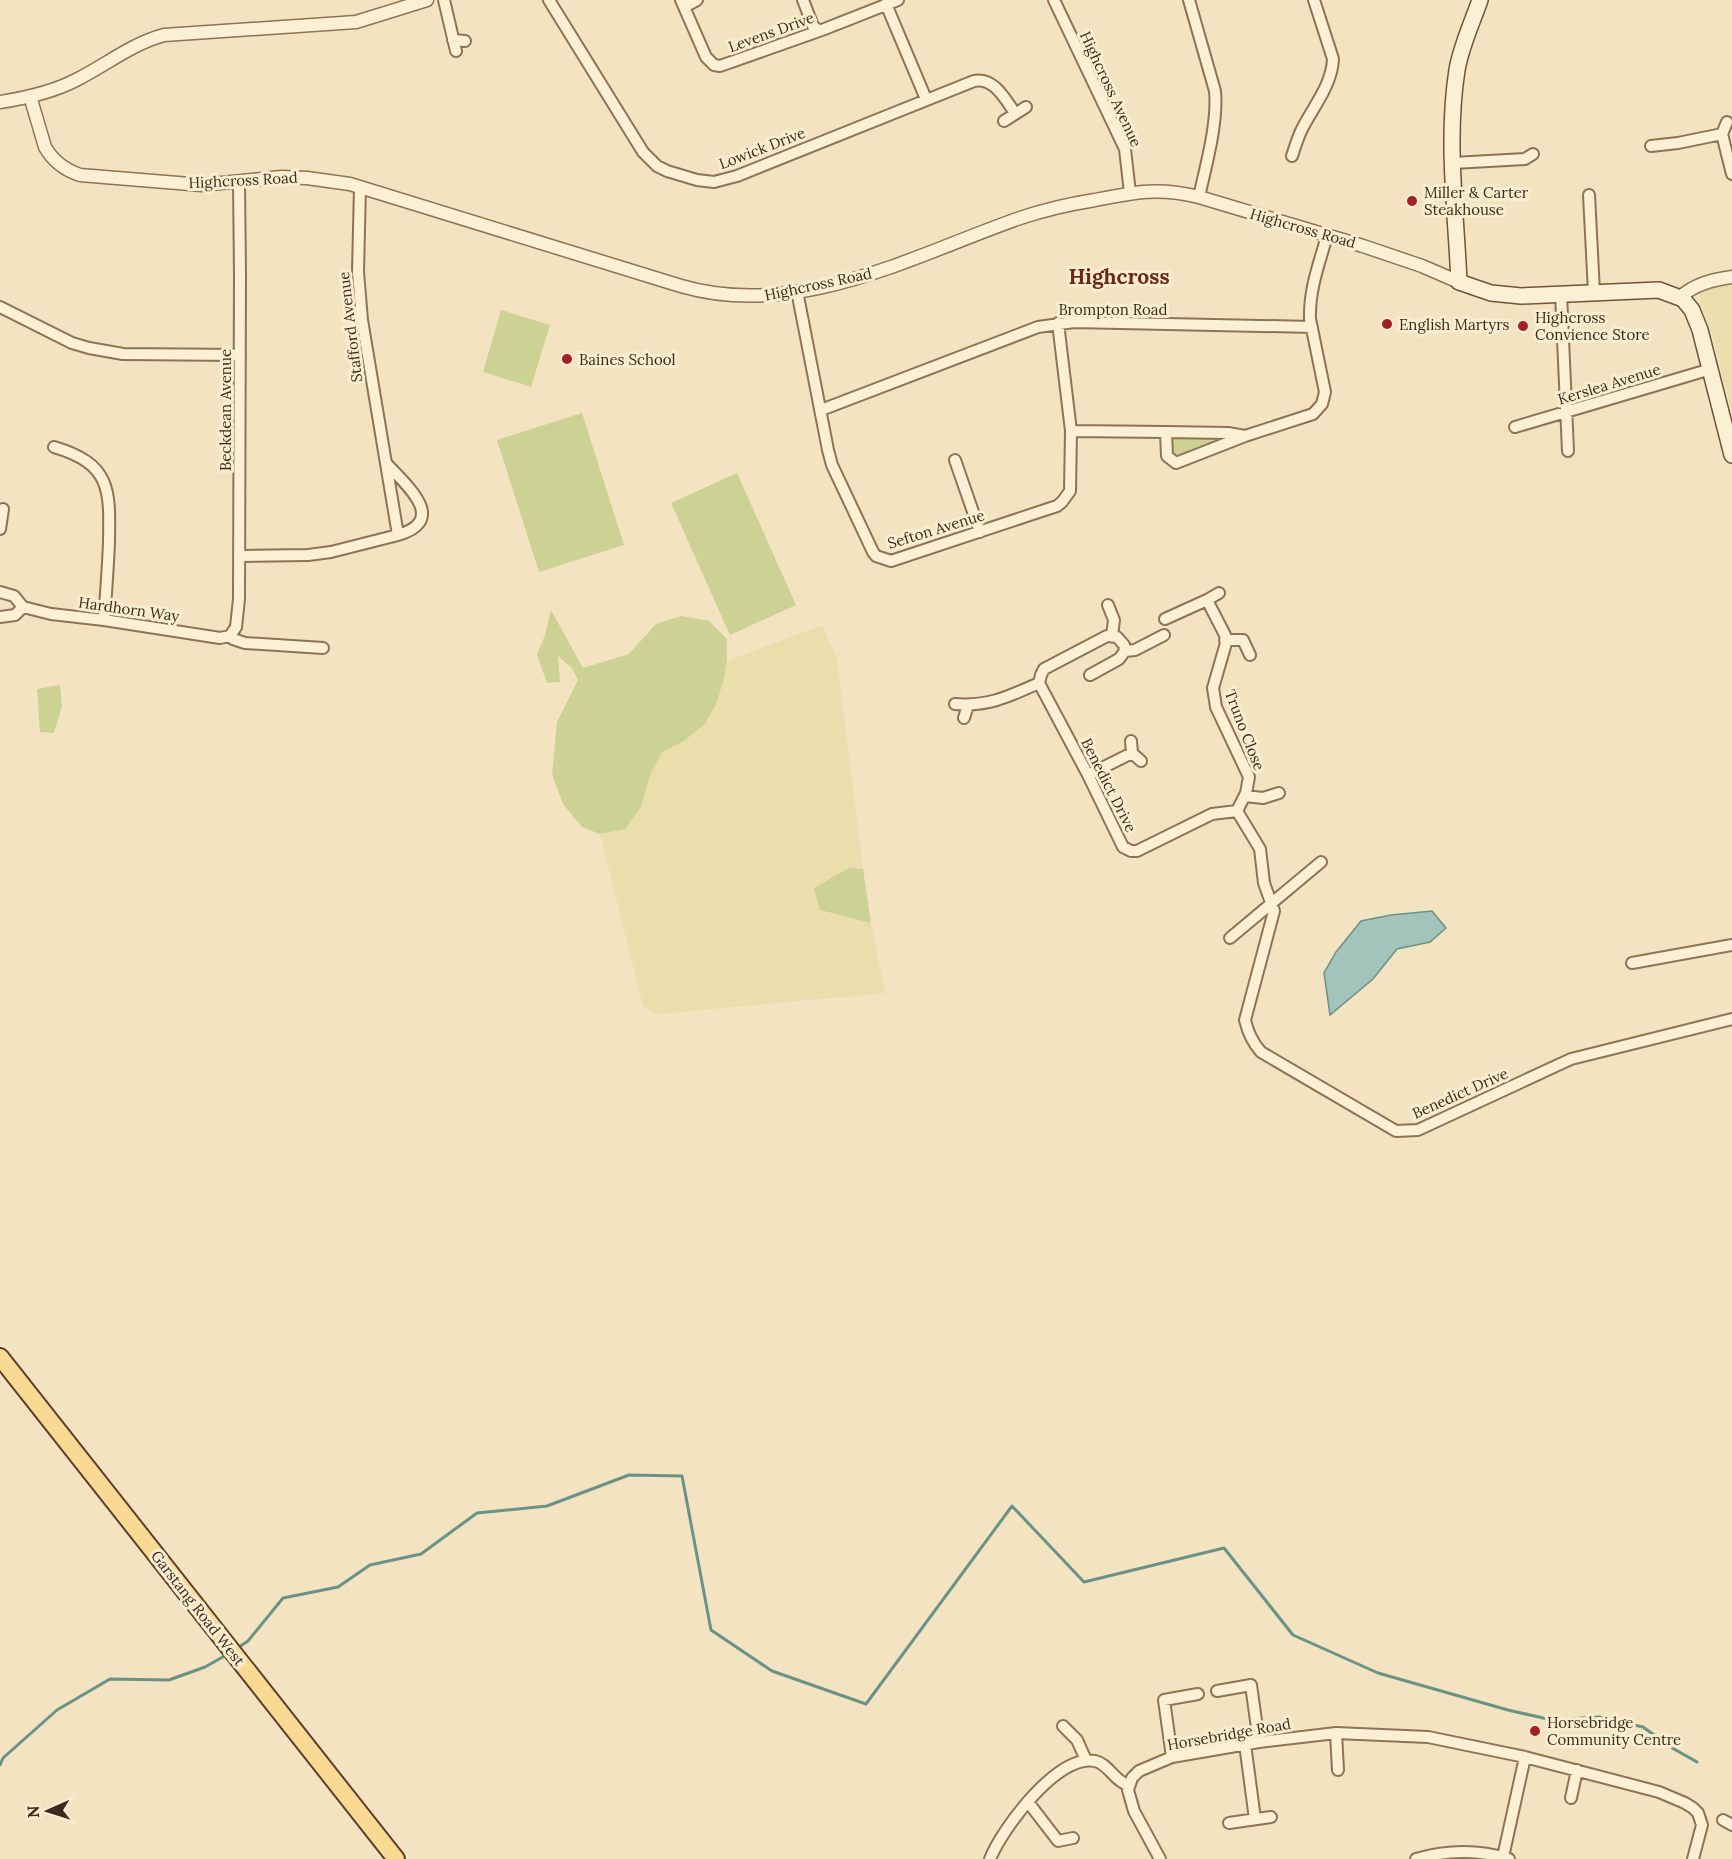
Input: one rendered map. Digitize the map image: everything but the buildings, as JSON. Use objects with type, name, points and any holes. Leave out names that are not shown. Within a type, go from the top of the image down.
[{"type":"main road","points":[[1459,282],[1453,163],[1454,110],[1457,70],[1480,0]]},
{"type":"main road","name":"Highcross Road","points":[[1459,282],[1501,295],[1659,290],[1679,298]]},
{"type":"main road","points":[[1679,298],[1683,299],[1692,310],[1696,319],[1732,455]]},
{"type":"main road","name":"Garstang Road West","points":[[0,1358],[396,1859]]},
{"type":"street","points":[[0,102],[66,86],[135,45],[164,36],[356,22],[427,0]]},
{"type":"street","points":[[444,0],[454,45],[465,41]]},
{"type":"street","name":"Lowick Drive","points":[[549,0],[643,152],[657,166],[697,180],[714,182],[737,176],[926,99],[983,79],[991,82],[1015,113]]},
{"type":"street","name":"Levens Drive","points":[[697,0],[682,4],[706,57],[714,65],[726,65],[898,0]]},
{"type":"street","points":[[803,0],[813,27],[818,30]]},
{"type":"street","name":"Highcross Avenue","points":[[1054,0],[1125,149],[1130,193]]},
{"type":"street","points":[[1189,0],[1216,99],[1199,197]]},
{"type":"street","points":[[1292,156],[1301,130],[1329,79],[1333,65],[1314,0]]},
{"type":"street","points":[[886,4],[926,99]]},
{"type":"street","name":"Highcross Road","points":[[30,96],[45,147],[54,159],[70,172],[80,175],[202,185],[272,177],[330,180],[360,187],[685,288],[722,295],[747,297],[797,291],[874,273],[1022,217],[1080,202],[1130,193],[1165,191],[1199,197],[1363,246],[1422,266],[1459,282]]},
{"type":"street","points":[[1004,121],[1026,107]]},
{"type":"street","points":[[1727,123],[1722,134],[1732,174]]},
{"type":"street","points":[[1651,146],[1722,134]]},
{"type":"street","points":[[1453,163],[1525,159],[1533,154]]},
{"type":"street","name":"Beckdean Avenue","points":[[230,636],[234,632],[238,615],[240,556],[239,182]]},
{"type":"street","name":"Stafford Avenue","points":[[360,187],[358,247],[360,298],[398,535]]},
{"type":"street","points":[[1589,195],[1594,292]]},
{"type":"street","points":[[1166,432],[1167,456],[1176,464],[1245,436],[1313,414],[1322,404],[1325,392],[1310,307],[1311,290],[1327,236]]},
{"type":"street","points":[[1679,298],[1689,289],[1703,282],[1732,277]]},
{"type":"street","name":"Sefton Avenue","points":[[797,291],[832,465],[876,556],[891,561],[1057,506],[1070,491],[1071,431],[1058,323]]},
{"type":"street","points":[[1561,294],[1568,450]]},
{"type":"street","points":[[0,307],[72,343],[106,351],[123,354],[240,355]]},
{"type":"street","name":"Brompton Road","points":[[821,410],[1038,327],[1058,323],[1312,327]]},
{"type":"street","name":"Kerslea Avenue","points":[[1515,427],[1711,369]]},
{"type":"street","points":[[1071,431],[1209,432],[1245,436]]},
{"type":"street","points":[[54,447],[79,456],[89,463],[101,476],[110,498],[108,579],[104,620]]},
{"type":"street","points":[[955,460],[980,532]]},
{"type":"street","points":[[240,556],[325,553],[398,535],[417,527],[422,514],[417,497],[385,462]]},
{"type":"street","points":[[0,529],[3,510]]},
{"type":"street","name":"Hardhorn Way","points":[[0,592],[14,596],[23,608],[51,614],[220,638],[230,636],[245,643],[322,648]]},
{"type":"street","points":[[1165,620],[1219,593]]},
{"type":"street","points":[[1207,600],[1225,635],[1225,640],[1242,640],[1250,655]]},
{"type":"street","points":[[1108,605],[1114,620],[1112,636]]},
{"type":"street","points":[[0,617],[15,615],[23,608]]},
{"type":"street","points":[[1090,675],[1119,659],[1125,651],[1135,650],[1164,635]]},
{"type":"street","points":[[955,704],[968,705],[998,701],[1039,683],[1044,669],[1107,636],[1120,640],[1125,651]]},
{"type":"street","name":"Truno Close","points":[[1225,640],[1225,650],[1214,679],[1213,696],[1249,777],[1245,796],[1237,811]]},
{"type":"street","name":"Benedict Drive","points":[[1039,683],[1123,847],[1137,851],[1216,812],[1237,811],[1260,849],[1264,883],[1274,911],[1245,1020],[1248,1033],[1261,1052],[1396,1131],[1418,1130],[1571,1059],[1732,1019]]},
{"type":"street","points":[[964,718],[968,705]]},
{"type":"street","points":[[1131,741],[1132,753],[1141,761]]},
{"type":"street","points":[[1088,775],[1132,753]]},
{"type":"street","points":[[1245,796],[1263,798],[1279,793]]},
{"type":"street","points":[[1230,938],[1321,862]]},
{"type":"street","points":[[1632,963],[1732,945]]},
{"type":"street","points":[[1217,1691],[1251,1685],[1259,1742]]},
{"type":"street","points":[[1172,1757],[1164,1700],[1198,1694]]},
{"type":"street","points":[[1063,1726],[1077,1740],[1086,1760]]},
{"type":"street","points":[[1336,1733],[1338,1770]]},
{"type":"street","name":"Horsebridge Road","points":[[1128,1785],[1139,1772],[1172,1757],[1245,1744],[1336,1733],[1428,1737],[1525,1757],[1642,1786],[1685,1803],[1698,1813],[1702,1825],[1693,1859]]},
{"type":"street","points":[[1245,1744],[1255,1819]]},
{"type":"street","points":[[1416,1859],[1462,1851],[1506,1858],[1525,1757]]},
{"type":"street","points":[[990,1859],[1001,1837],[1045,1783],[1056,1774],[1086,1760],[1103,1764],[1120,1782],[1128,1785],[1134,1811],[1160,1859]]},
{"type":"street","points":[[1571,1798],[1577,1770]]},
{"type":"street","points":[[1028,1802],[1056,1845],[1073,1838]]},
{"type":"street","points":[[1229,1823],[1271,1817]]},
{"type":"shaded area","points":[[1732,281],[1732,415],[1714,340],[1699,298],[1700,293],[1709,287]]},
{"type":"shaded area","points":[[822,626],[837,658],[863,869],[849,868],[820,910],[871,923],[885,993],[657,1014],[643,1006],[600,834],[625,829],[641,807],[650,775],[662,752],[684,741],[705,724],[717,702],[727,661]]},
{"type":"green space","points":[[501,310],[550,325],[531,387],[483,372]]},
{"type":"green space","points":[[582,413],[624,545],[539,572],[497,440]]},
{"type":"green space","points":[[1166,432],[1245,436],[1172,461]]},
{"type":"green space","points":[[737,473],[796,605],[730,635],[671,503]]},
{"type":"green space","points":[[551,610],[583,668],[629,654],[656,624],[681,616],[709,621],[727,639],[727,661],[717,702],[705,724],[684,741],[662,752],[650,775],[641,807],[625,829],[600,834],[582,827],[563,804],[552,774],[557,722],[578,680],[572,668],[558,656],[560,682],[547,683],[537,655]]},
{"type":"green space","points":[[60,685],[62,706],[54,733],[40,732],[37,689]]},
{"type":"green space","points":[[849,868],[863,869],[871,923],[820,910],[814,888]]},
{"type":"water","points":[[1432,911],[1446,928],[1430,942],[1397,949],[1373,979],[1330,1015],[1324,973],[1336,952],[1361,921]]},
{"type":"waterway","points":[[236,1649],[248,1641],[283,1598],[338,1587],[370,1565],[421,1554],[477,1513],[547,1506],[629,1475],[682,1476],[711,1630],[772,1671],[866,1704],[1012,1506],[1084,1582],[1224,1548],[1293,1635],[1378,1673],[1508,1710],[1552,1720],[1599,1717],[1643,1727],[1697,1762]]},
{"type":"waterway","points":[[0,1765],[3,1758],[57,1710],[110,1679],[169,1680],[205,1667],[228,1654]]},
{"type":"place","name":"Miller & Carter Steakhouse","points":[[1412,201]]},
{"type":"place","name":"English Martyrs","points":[[1387,324]]},
{"type":"place","name":"Highcross Convience Store","points":[[1523,326]]},
{"type":"place","name":"Baines School","points":[[567,359]]},
{"type":"place","name":"Horsebridge Community Centre","points":[[1535,1731]]},
{"type":"district","name":"Highcross","points":[[1119,276]]}]
